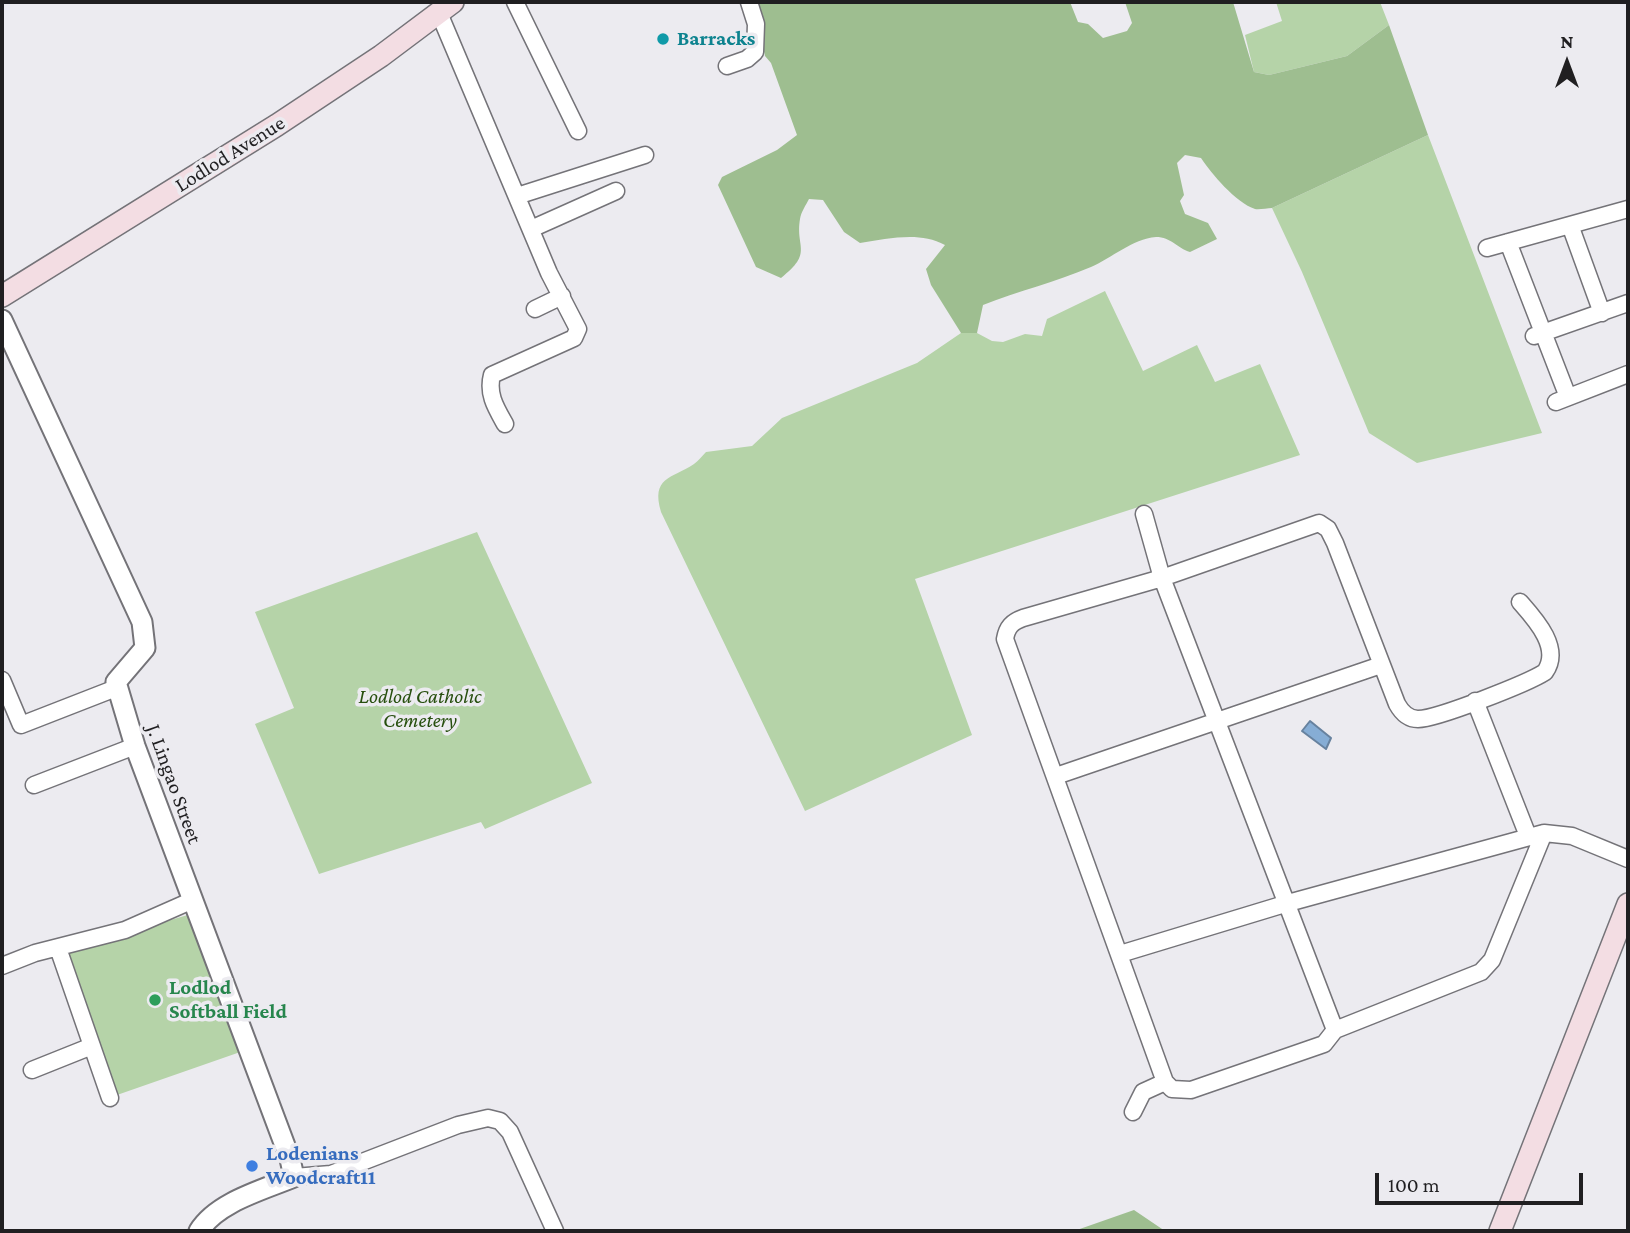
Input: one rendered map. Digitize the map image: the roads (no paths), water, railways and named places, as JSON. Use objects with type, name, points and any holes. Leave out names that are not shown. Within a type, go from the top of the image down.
[{"type":"main road","name":"Lodlod Avenue","points":[[2,296],[258,137],[446,7]]},
{"type":"main road","points":[[1500,1231],[1628,904]]},
{"type":"street","points":[[515,2],[578,131]]},
{"type":"street","points":[[727,66],[747,59],[755,52],[756,24],[749,2]]},
{"type":"street","points":[[446,7],[549,273],[578,327],[574,338],[492,375],[489,385],[494,406],[505,424]]},
{"type":"street","points":[[517,195],[645,155]]},
{"type":"street","points":[[531,229],[616,191]]},
{"type":"street","points":[[1487,248],[1628,209]]},
{"type":"street","points":[[1570,225],[1602,313]]},
{"type":"street","points":[[1508,243],[1562,400],[1628,374]]},
{"type":"street","points":[[535,309],[562,296]]},
{"type":"street","points":[[1538,335],[1628,303]]},
{"type":"street","points":[[2,320],[142,622],[145,648],[121,675],[116,688],[21,724],[2,680]]},
{"type":"street","points":[[1144,514],[1162,578],[1335,1030]]},
{"type":"street","points":[[1475,701],[1536,834],[1492,960],[1468,979],[1335,1030],[1324,1044],[1191,1090],[1172,1088],[1165,1082],[1056,776],[1006,646],[1006,631],[1024,618],[1162,578],[1319,523],[1328,530],[1335,543],[1397,704],[1411,718],[1426,718],[1539,675],[1549,667],[1550,648],[1543,631],[1520,602]]},
{"type":"street","points":[[1056,776],[1381,665]]},
{"type":"street","name":"J. Lingao Street","points":[[116,688],[294,1177]]},
{"type":"street","points":[[34,785],[135,746]]},
{"type":"street","points":[[1120,954],[1288,903],[1536,834],[1572,836],[1628,859]]},
{"type":"street","points":[[2,966],[125,930],[193,900]]},
{"type":"street","points":[[58,948],[110,1098]]},
{"type":"street","points":[[32,1070],[92,1046]]},
{"type":"street","points":[[1133,1112],[1143,1092],[1165,1082]]},
{"type":"street","points":[[199,1231],[206,1220],[233,1204],[294,1177],[331,1174],[458,1125],[488,1118],[500,1121],[510,1132],[555,1231]]},
{"type":"water","points":[[1310,721],[1331,738],[1326,749],[1302,731]]},
{"type":"place","name":"Barracks","points":[[663,39]]},
{"type":"place","name":"Lodlod Softball Field","points":[[155,1000]]},
{"type":"place","name":"Lodenians Woodcraft11","points":[[252,1166]]},
{"type":"park label","name":"Lodlod Catholic Cemetery","points":[[420,709]]}]
